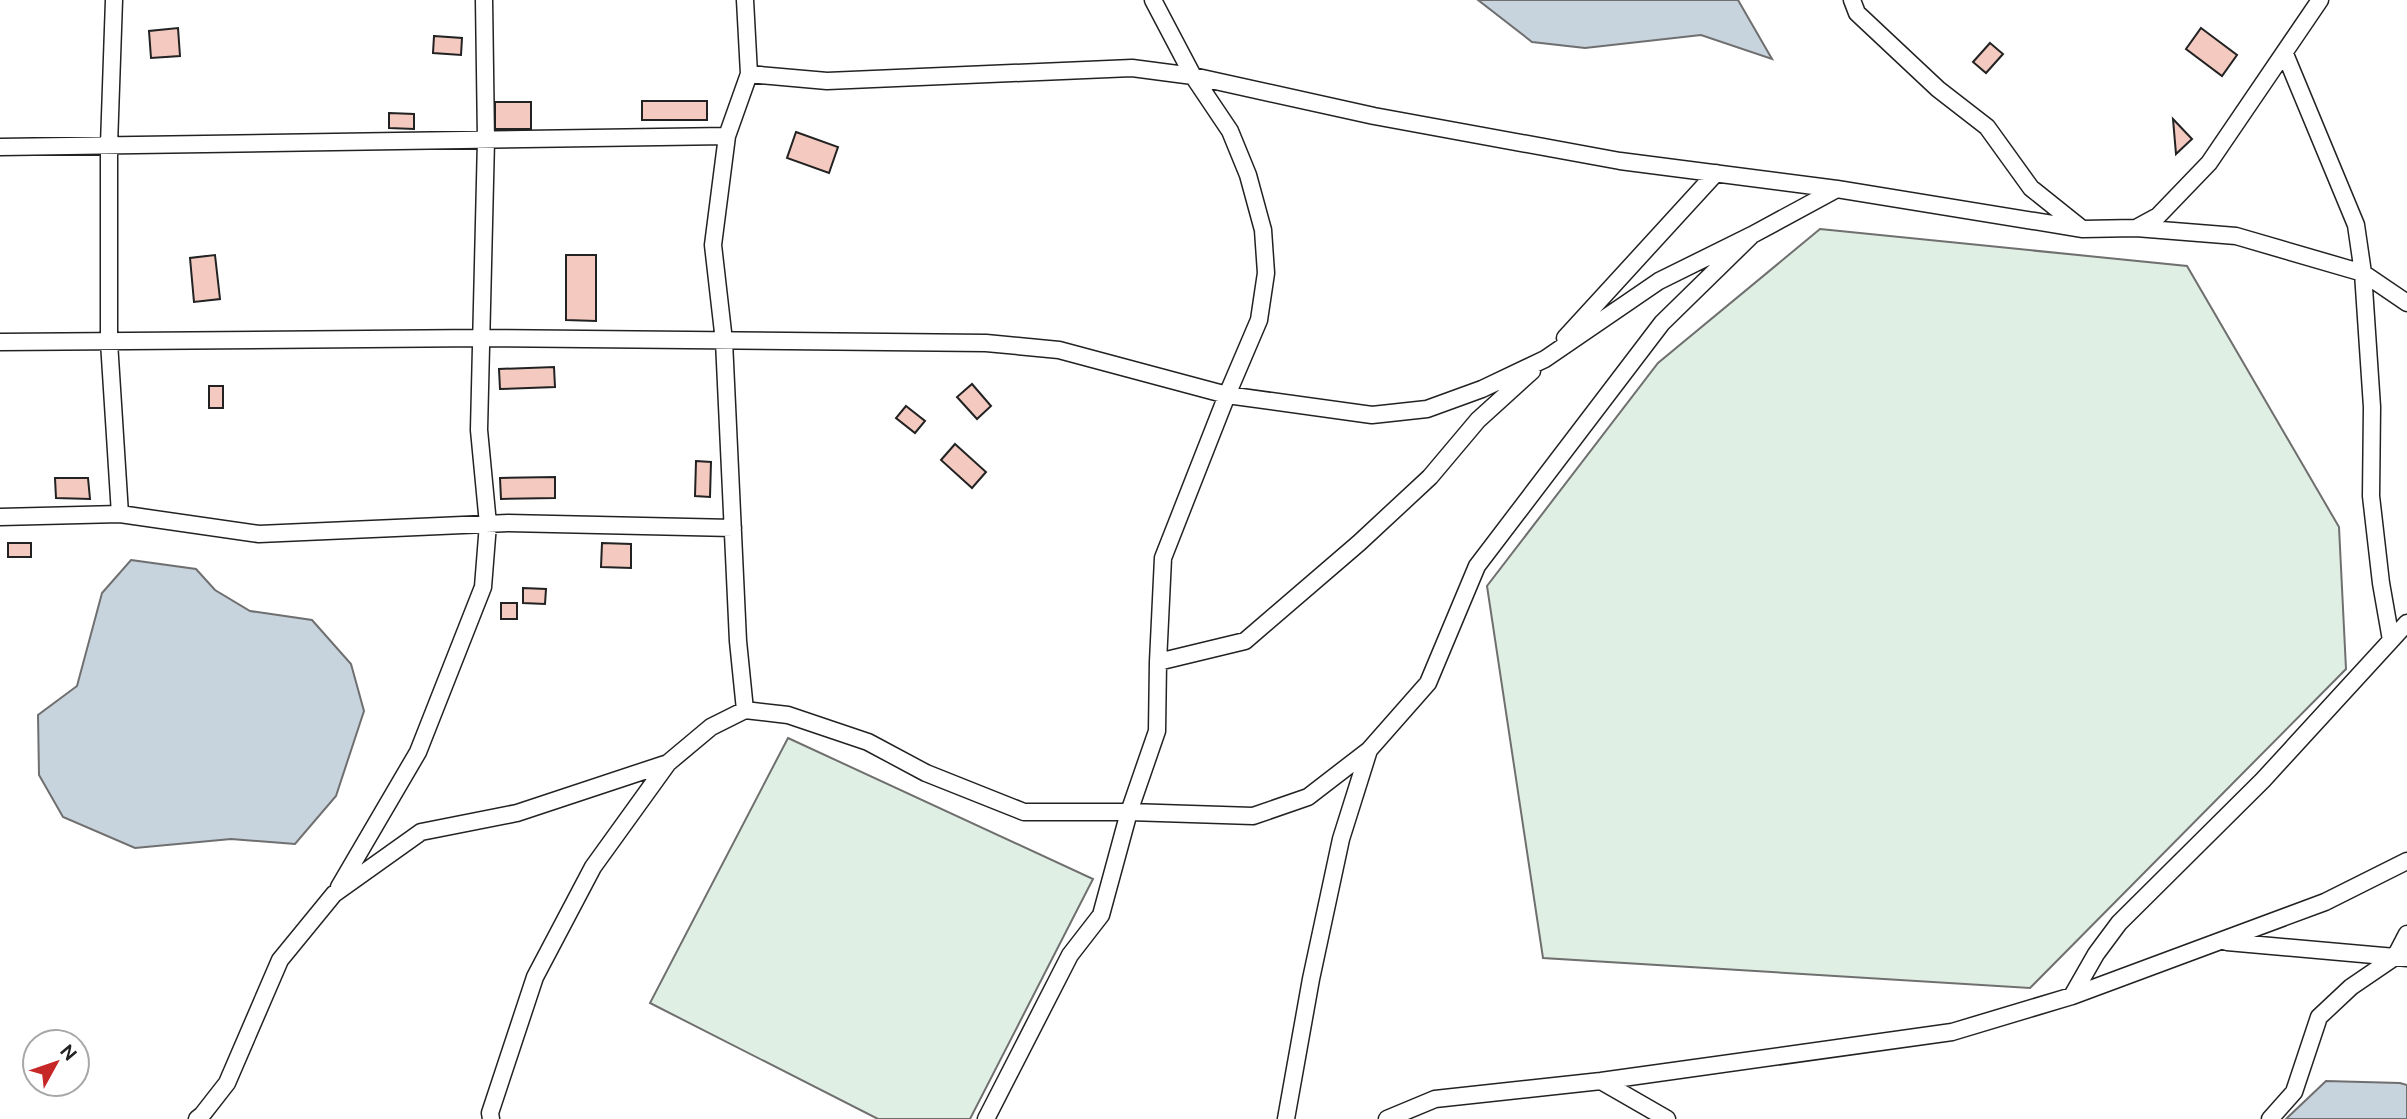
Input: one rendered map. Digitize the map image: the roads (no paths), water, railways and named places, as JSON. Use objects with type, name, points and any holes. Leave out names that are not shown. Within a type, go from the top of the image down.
[{"type":"street","points":[[114,0],[109,145],[109,342],[120,514]]},
{"type":"street","points":[[197,1119],[227,1083],[280,960],[334,894],[418,752],[482,587],[488,524],[479,430],[486,140],[484,0]]},
{"type":"street","points":[[745,0],[749,74],[727,136],[713,245],[724,341],[738,641],[745,710]]},
{"type":"street","points":[[986,1119],[1070,955],[1101,915],[1129,812],[1157,731],[1157,662],[1163,558],[1259,320],[1266,273],[1264,230],[1248,175],[1230,131],[1193,76],[1153,0]]},
{"type":"street","points":[[1852,0],[1857,13],[1938,89],[1987,127],[2031,188],[2083,229]]},
{"type":"street","points":[[2136,228],[2158,216],[2209,163],[2320,0]]},
{"type":"street","points":[[2285,54],[2356,225],[2363,273],[2372,407],[2371,496],[2391,640]]},
{"type":"street","points":[[749,74],[827,81],[1132,68],[1193,76],[1388,118],[1620,161],[1837,189],[2083,229],[2136,228],[2236,236],[2363,273],[2407,303]]},
{"type":"street","points":[[0,147],[727,136]]},
{"type":"street","points":[[1157,662],[1245,641],[1359,542],[1430,477],[1478,420],[1545,359],[1716,173]]},
{"type":"street","points":[[0,342],[482,338],[986,343],[1059,351],[1227,395],[1372,415],[1427,409],[1482,389],[1545,359],[1659,281],[1752,236],[1837,189]]},
{"type":"street","points":[[491,1119],[535,977],[593,867],[668,763],[711,727],[745,710],[788,715],[867,742],[926,773],[1024,813],[1129,812],[1253,816],[1308,797],[1369,750],[1428,683],[1478,566],[1662,323],[1752,236]]},
{"type":"street","points":[[0,533],[3,517],[120,514],[259,534],[488,524],[733,528]]},
{"type":"street","points":[[2072,996],[2096,954],[2119,923],[2263,780],[2407,623]]},
{"type":"street","points":[[1286,1119],[1311,979],[1341,839],[1369,750]]},
{"type":"street","points":[[334,894],[421,832],[517,813],[668,763]]},
{"type":"street","points":[[1387,1119],[1435,1099],[1601,1081],[1952,1032],[2072,996],[2325,902],[2407,861]]},
{"type":"street","points":[[2270,1119],[2294,1092],[2319,1017],[2351,987],[2401,958],[2407,934]]},
{"type":"street","points":[[2221,941],[2401,958]]},
{"type":"street","points":[[1601,1081],[1667,1119]]}]
